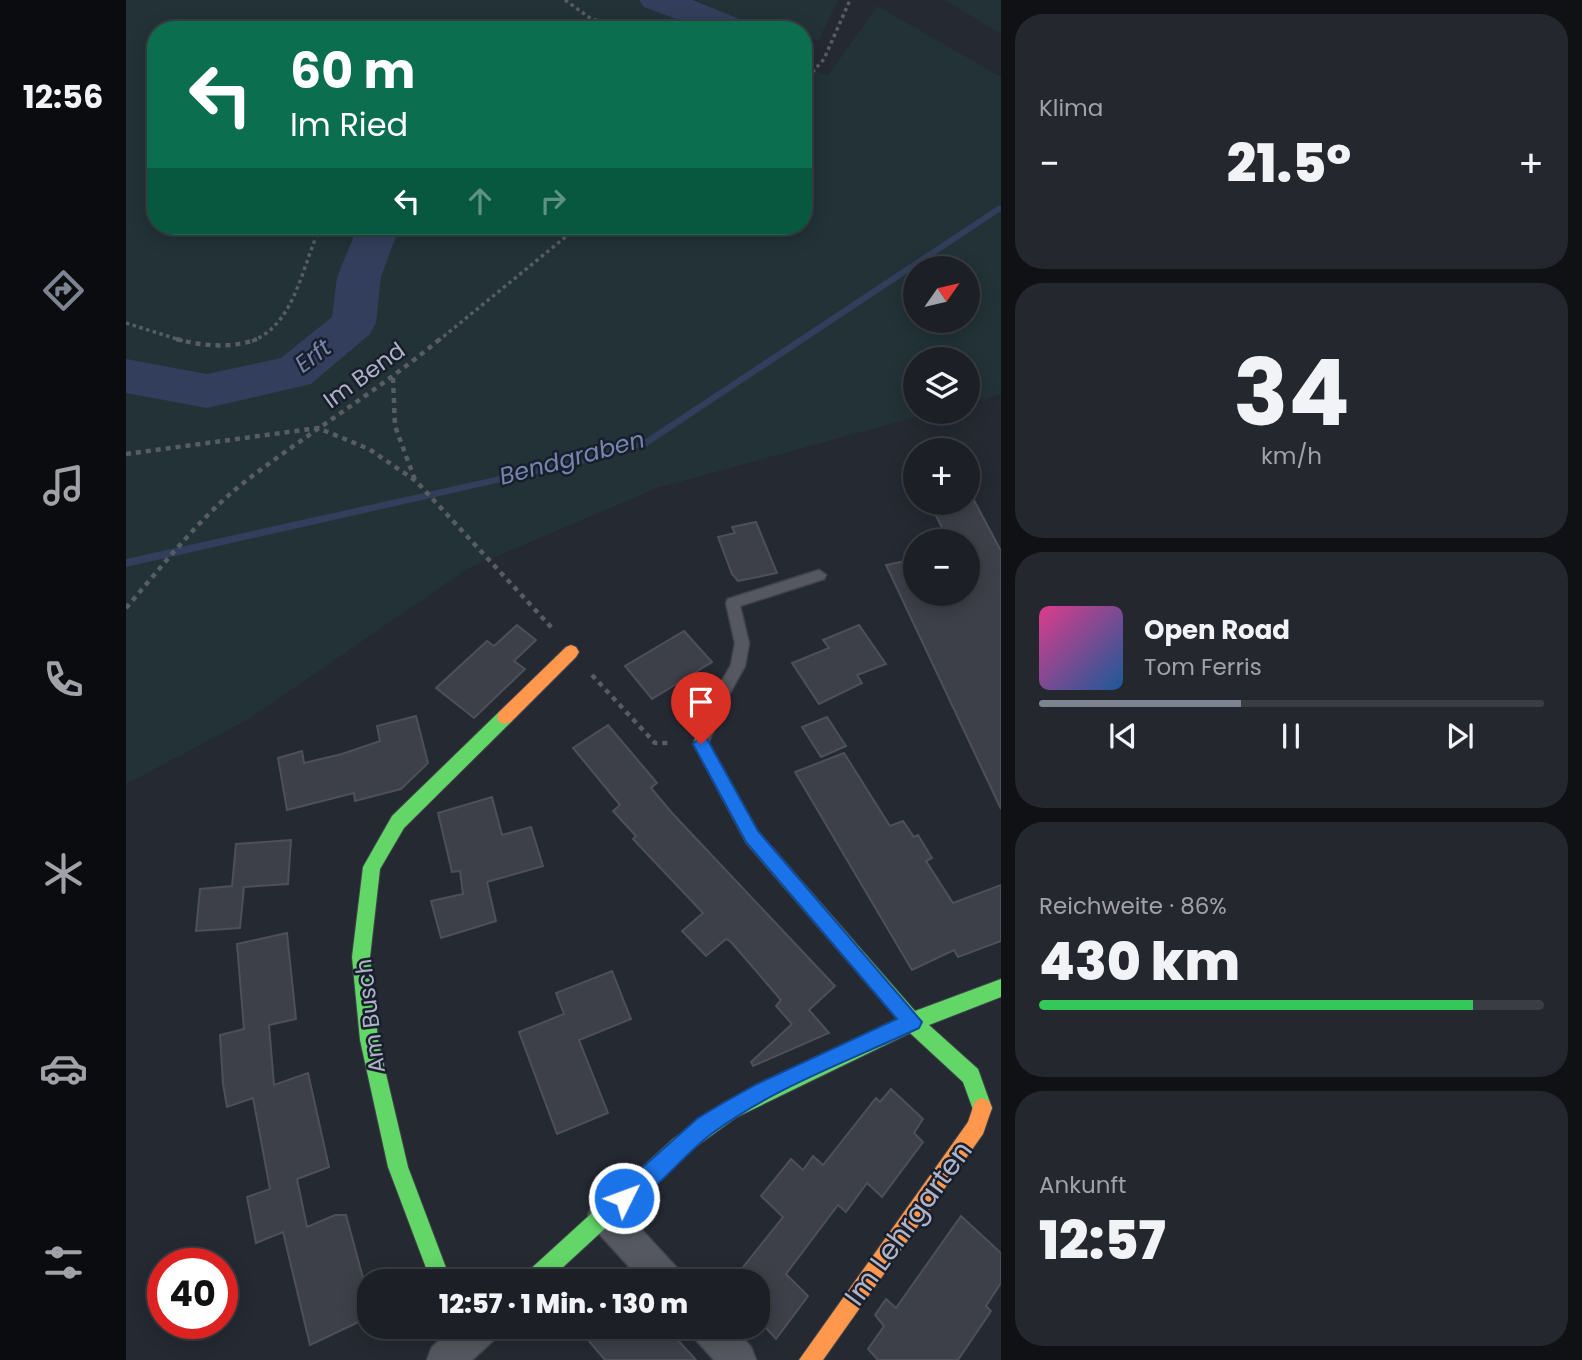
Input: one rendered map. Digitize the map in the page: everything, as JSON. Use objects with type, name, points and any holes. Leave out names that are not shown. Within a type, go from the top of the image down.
[{"type":"street","name":"Am Busch","points":[[436,1269],[398,1167],[369,1040],[361,957],[372,867],[398,822],[570,652]]},
{"type":"street","name":"Im Lehrgarten","points":[[701,744],[752,836],[912,1022],[976,1084],[983,1105],[981,1120],[810,1360]]},
{"type":"street","points":[[545,1269],[714,1120],[764,1091],[912,1022],[1001,988]]},
{"type":"street","points":[[605,1214],[655,1269]]},
{"type":"street","points":[[719,1339],[738,1360]]},
{"type":"lane","points":[[701,744],[720,697],[738,666],[742,643],[733,603],[819,575]]},
{"type":"path","points":[[565,0],[598,21]]},
{"type":"path","points":[[814,72],[828,50],[839,18],[850,0]]},
{"type":"path","points":[[812,68],[814,72]]},
{"type":"path","points":[[126,323],[197,346],[226,346],[260,336],[274,328],[287,310],[317,235]]},
{"type":"path","name":"Im Bend","points":[[126,454],[318,428],[393,378],[568,235]]},
{"type":"path","points":[[393,378],[395,426],[416,481]]},
{"type":"path","points":[[126,608],[201,522],[248,478],[318,428],[369,449],[416,481],[655,743],[701,744]]},
{"type":"shaded area","points":[[126,0],[653,0],[712,21],[147,21],[147,235],[812,235],[812,69],[828,76],[877,6],[1001,77],[1001,394],[980,400],[980,347],[903,347],[903,421],[657,488],[467,569],[247,720],[126,784]]},
{"type":"shaded area","points":[[695,0],[838,0],[819,40],[812,39],[812,21],[743,21]]},
{"type":"shaded area","points":[[945,0],[1001,0],[1001,34]]},
{"type":"building","points":[[980,512],[1001,551],[1001,809],[905,606],[980,606],[980,529],[943,529],[936,515],[980,515]]},
{"type":"building","points":[[756,522],[777,573],[738,581],[732,574],[718,537],[735,533],[732,527]]},
{"type":"building","points":[[903,561],[903,601],[886,565]]},
{"type":"building","points":[[517,625],[536,640],[514,661],[525,669],[474,718],[436,688],[487,641],[494,646]]},
{"type":"building","points":[[859,625],[886,664],[857,675],[862,683],[819,704],[792,663],[829,648],[823,640]]},
{"type":"building","points":[[684,631],[712,662],[652,699],[625,666]]},
{"type":"building","points":[[416,716],[428,763],[401,789],[355,801],[354,793],[287,810],[278,758],[302,751],[304,763],[342,754],[380,741],[377,726]]},
{"type":"building","points":[[827,717],[846,746],[821,757],[802,727]]},
{"type":"building","points":[[608,725],[657,783],[651,788],[672,813],[835,986],[809,1010],[829,1033],[753,1066],[751,1062],[792,1024],[776,1006],[781,1000],[731,942],[726,939],[706,956],[682,931],[703,913],[633,839],[636,836],[613,811],[620,805],[573,748]]},
{"type":"building","points":[[844,753],[890,826],[903,821],[914,837],[918,835],[932,858],[926,861],[953,903],[1001,885],[1001,941],[958,957],[954,950],[912,970],[795,772]]},
{"type":"building","points":[[492,797],[502,835],[531,827],[543,866],[487,882],[496,921],[441,938],[431,901],[463,894],[460,871],[452,872],[438,813]]},
{"type":"building","points":[[291,840],[288,884],[244,887],[240,928],[196,931],[200,889],[232,886],[236,844]]},
{"type":"building","points":[[287,933],[296,1019],[269,1025],[274,1085],[308,1073],[329,1167],[297,1179],[307,1227],[335,1215],[346,1215],[361,1269],[357,1269],[357,1323],[310,1345],[283,1232],[256,1243],[247,1197],[270,1189],[253,1098],[227,1107],[220,1035],[244,1029],[237,944]]},
{"type":"building","points":[[612,971],[631,1019],[579,1040],[608,1113],[557,1134],[519,1032],[564,1014],[556,993]]},
{"type":"building","points":[[891,1089],[923,1119],[914,1133],[923,1142],[882,1197],[867,1183],[846,1212],[838,1205],[786,1274],[808,1296],[776,1339],[770,1332],[770,1269],[742,1269],[783,1217],[761,1196],[791,1159],[803,1170],[813,1156],[823,1165],[876,1098],[880,1102]]},
{"type":"building","points":[[961,1216],[1001,1253],[1001,1283],[986,1306],[991,1311],[958,1360],[878,1360],[868,1349],[884,1326],[875,1315],[886,1299],[896,1308]]},
{"type":"building","points":[[677,1339],[696,1360],[605,1360],[588,1340]]},
{"type":"waterway","name":"Erft","points":[[656,0],[693,11],[715,21]]},
{"type":"waterway","name":"Bendgraben","points":[[126,563],[581,461],[644,444],[1001,208]]},
{"type":"waterway","name":"Erft","points":[[126,376],[207,391],[295,372],[354,323],[359,277],[375,235]]},
{"type":"traffic: fast","points":[[436,1269],[398,1167],[369,1040],[361,957],[372,867],[398,822],[505,717]]},
{"type":"traffic: fast","points":[[701,744],[752,837],[912,1022],[971,1076],[982,1108]]},
{"type":"traffic: fast","points":[[545,1269],[680,1146],[730,1110],[912,1022],[1001,988]]},
{"type":"traffic: slow","points":[[505,717],[571,652]]},
{"type":"traffic: slow","points":[[810,1360],[976,1127],[982,1108]]},
{"type":"route","points":[[624,1198],[705,1125],[764,1091],[912,1022],[752,836],[701,744]]}]
